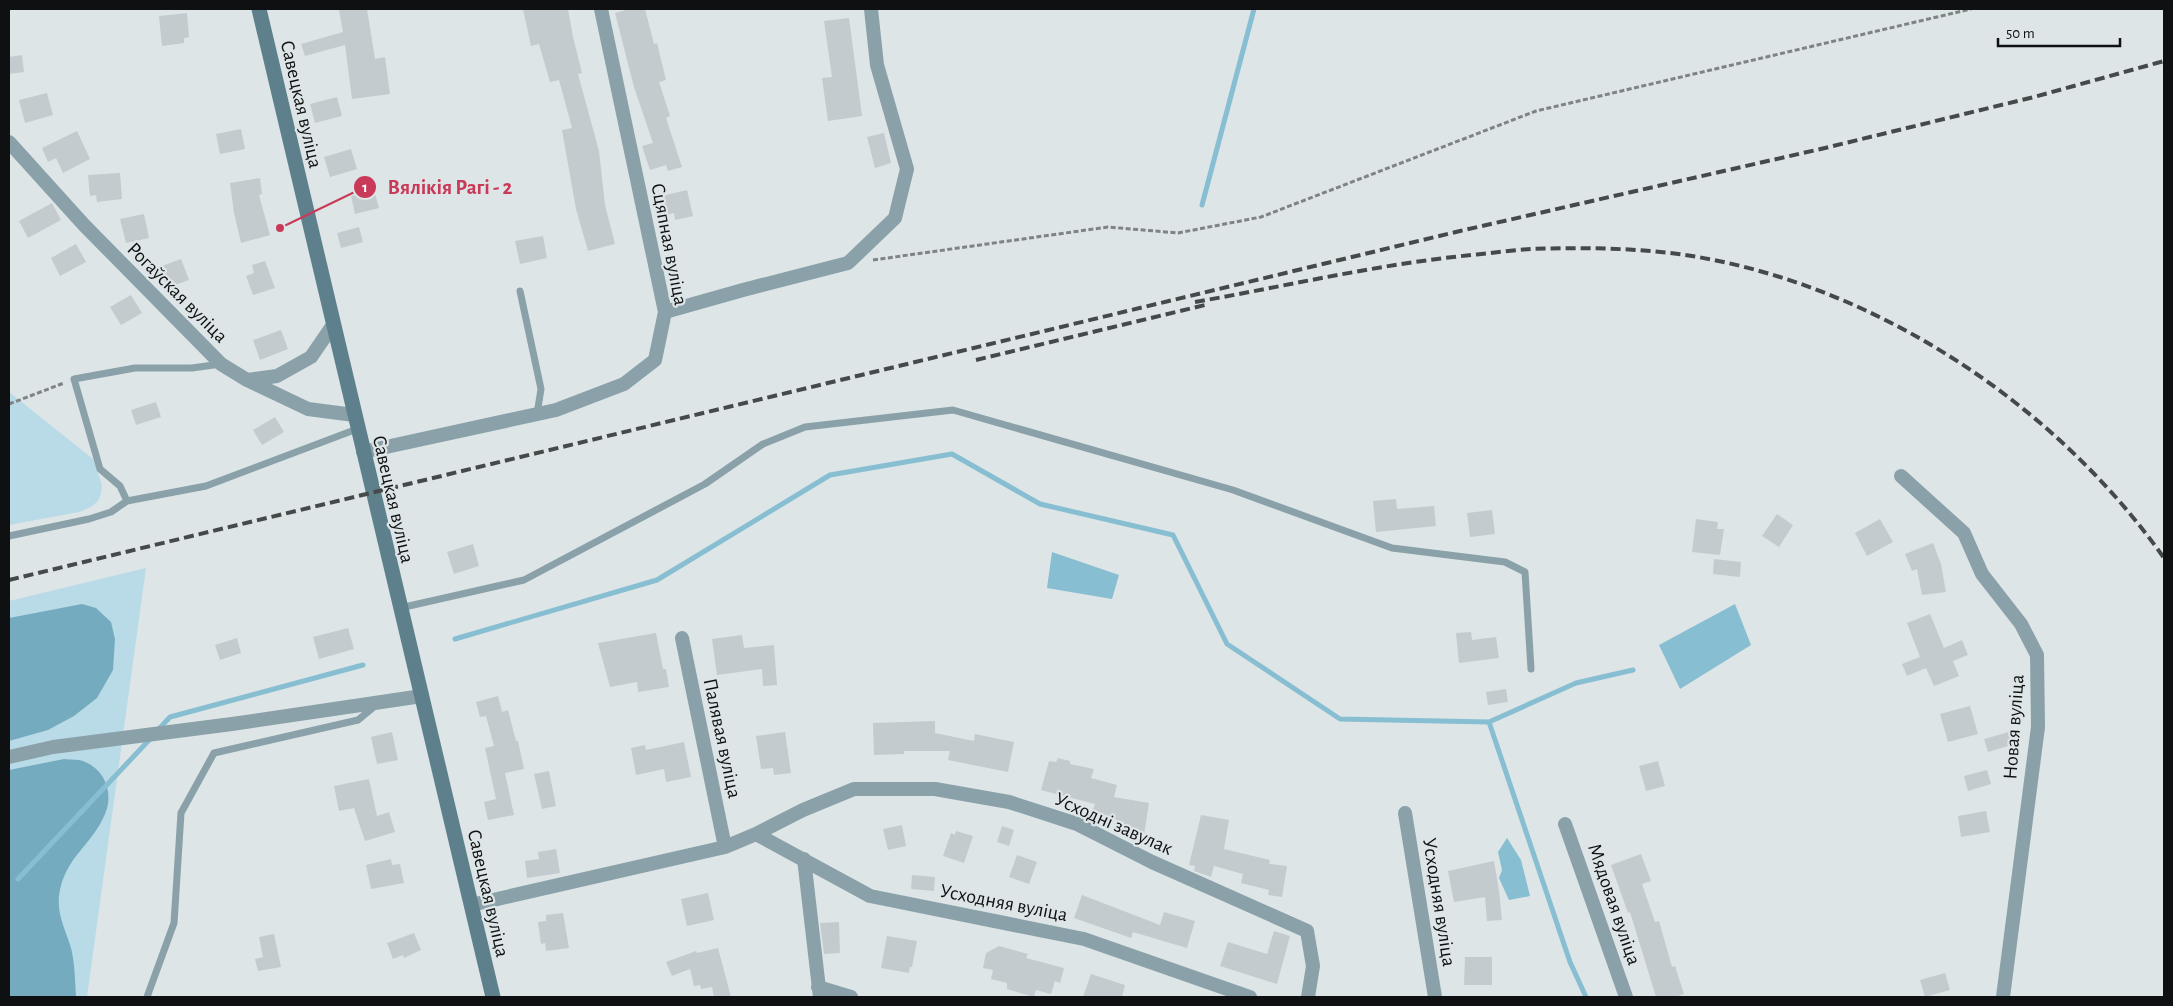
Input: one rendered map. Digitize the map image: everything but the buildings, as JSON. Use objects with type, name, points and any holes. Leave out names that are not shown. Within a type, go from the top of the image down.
[{"type":"main road","name":"Савецкая вуліца","points":[[259,9],[493,997]]},
{"type":"street","name":"Сцяпная вуліца","points":[[363,452],[556,410],[624,384],[655,360],[665,312],[601,9]]},
{"type":"street","points":[[665,312],[848,263],[895,218],[907,169],[877,65],[870,9]]},
{"type":"street","name":"Рогаўская вуліца","points":[[9,142],[84,224],[221,364],[247,380],[308,409],[356,422]]},
{"type":"street","points":[[247,380],[277,376],[311,357],[333,325]]},
{"type":"street","name":"Новая вуліца","points":[[1901,476],[1964,533],[1982,574],[2021,624],[2037,655],[2038,727],[2003,997]]},
{"type":"street","name":"Палявая вуліца","points":[[682,638],[725,846]]},
{"type":"street","points":[[9,757],[53,748],[422,696]]},
{"type":"street","name":"Усходні завулак","points":[[471,905],[725,846],[756,834],[803,810],[854,789],[935,789],[1009,802],[1077,824],[1152,862],[1307,931],[1314,966],[1308,997]]},
{"type":"street","name":"Усходняя вуліца","points":[[1405,812],[1436,997]]},
{"type":"street","name":"Мядовая вуліца","points":[[1565,824],[1626,997]]},
{"type":"street","name":"Усходняя вуліца","points":[[756,834],[870,896],[1084,939],[1250,997]]},
{"type":"street","points":[[804,859],[819,992],[850,997]]},
{"type":"lane","points":[[520,291],[541,389],[537,414]]},
{"type":"lane","points":[[127,501],[120,486],[100,469],[74,379],[135,368],[192,368],[221,364]]},
{"type":"lane","points":[[400,608],[524,580],[705,484],[763,444],[806,427],[953,410],[1234,490],[1392,548],[1506,562],[1525,572],[1531,669]]},
{"type":"lane","points":[[9,536],[90,519],[111,512],[127,501],[206,486],[356,422]]},
{"type":"lane","points":[[147,997],[174,923],[181,813],[214,753],[358,720],[382,701]]},
{"type":"path","points":[[848,263],[1108,227],[1178,233],[1261,217],[1536,111],[1971,9]]},
{"type":"path","points":[[9,404],[74,379]]},
{"type":"shaded area","points":[[9,392],[93,459],[102,485],[98,501],[91,507],[79,512],[9,525]]},
{"type":"shaded area","points":[[1052,552],[1119,575],[1112,599],[1047,588]]},
{"type":"shaded area","points":[[146,568],[87,997],[9,997],[9,601]]},
{"type":"shaded area","points":[[82,604],[96,608],[111,622],[115,639],[113,670],[97,698],[74,716],[48,730],[9,741],[9,618]]},
{"type":"shaded area","points":[[1735,604],[1751,645],[1680,689],[1659,645]]},
{"type":"shaded area","points":[[64,759],[79,760],[91,765],[102,776],[108,790],[108,806],[105,814],[93,835],[66,871],[59,896],[61,916],[71,948],[75,972],[76,997],[9,997],[9,770]]},
{"type":"shaded area","points":[[1507,838],[1521,860],[1530,896],[1509,900],[1499,878],[1502,870],[1498,852]]},
{"type":"waterway","points":[[1202,205],[1254,9]]},
{"type":"waterway","points":[[455,639],[657,580],[830,475],[952,454],[1040,504],[1173,535],[1227,644],[1340,719],[1489,722],[1576,683],[1633,670]]},
{"type":"waterway","points":[[158,730],[170,717],[363,665]]},
{"type":"waterway","points":[[1489,722],[1570,962],[1586,997]]},
{"type":"waterway","points":[[18,879],[151,738]]},
{"type":"railway","points":[[9,580],[1460,231],[1825,148],[2034,97],[2164,61]]},
{"type":"railway","points":[[1195,302],[1402,264],[1531,249],[1600,248],[1669,253],[1714,260],[1780,277],[1845,301],[1907,331],[1967,367],[2023,409],[2075,454],[2122,504],[2164,558]]},
{"type":"railway","points":[[976,360],[1205,305]]},
{"type":"place","name":"Вялікія Рагі - 2","points":[[280,228]]}]
